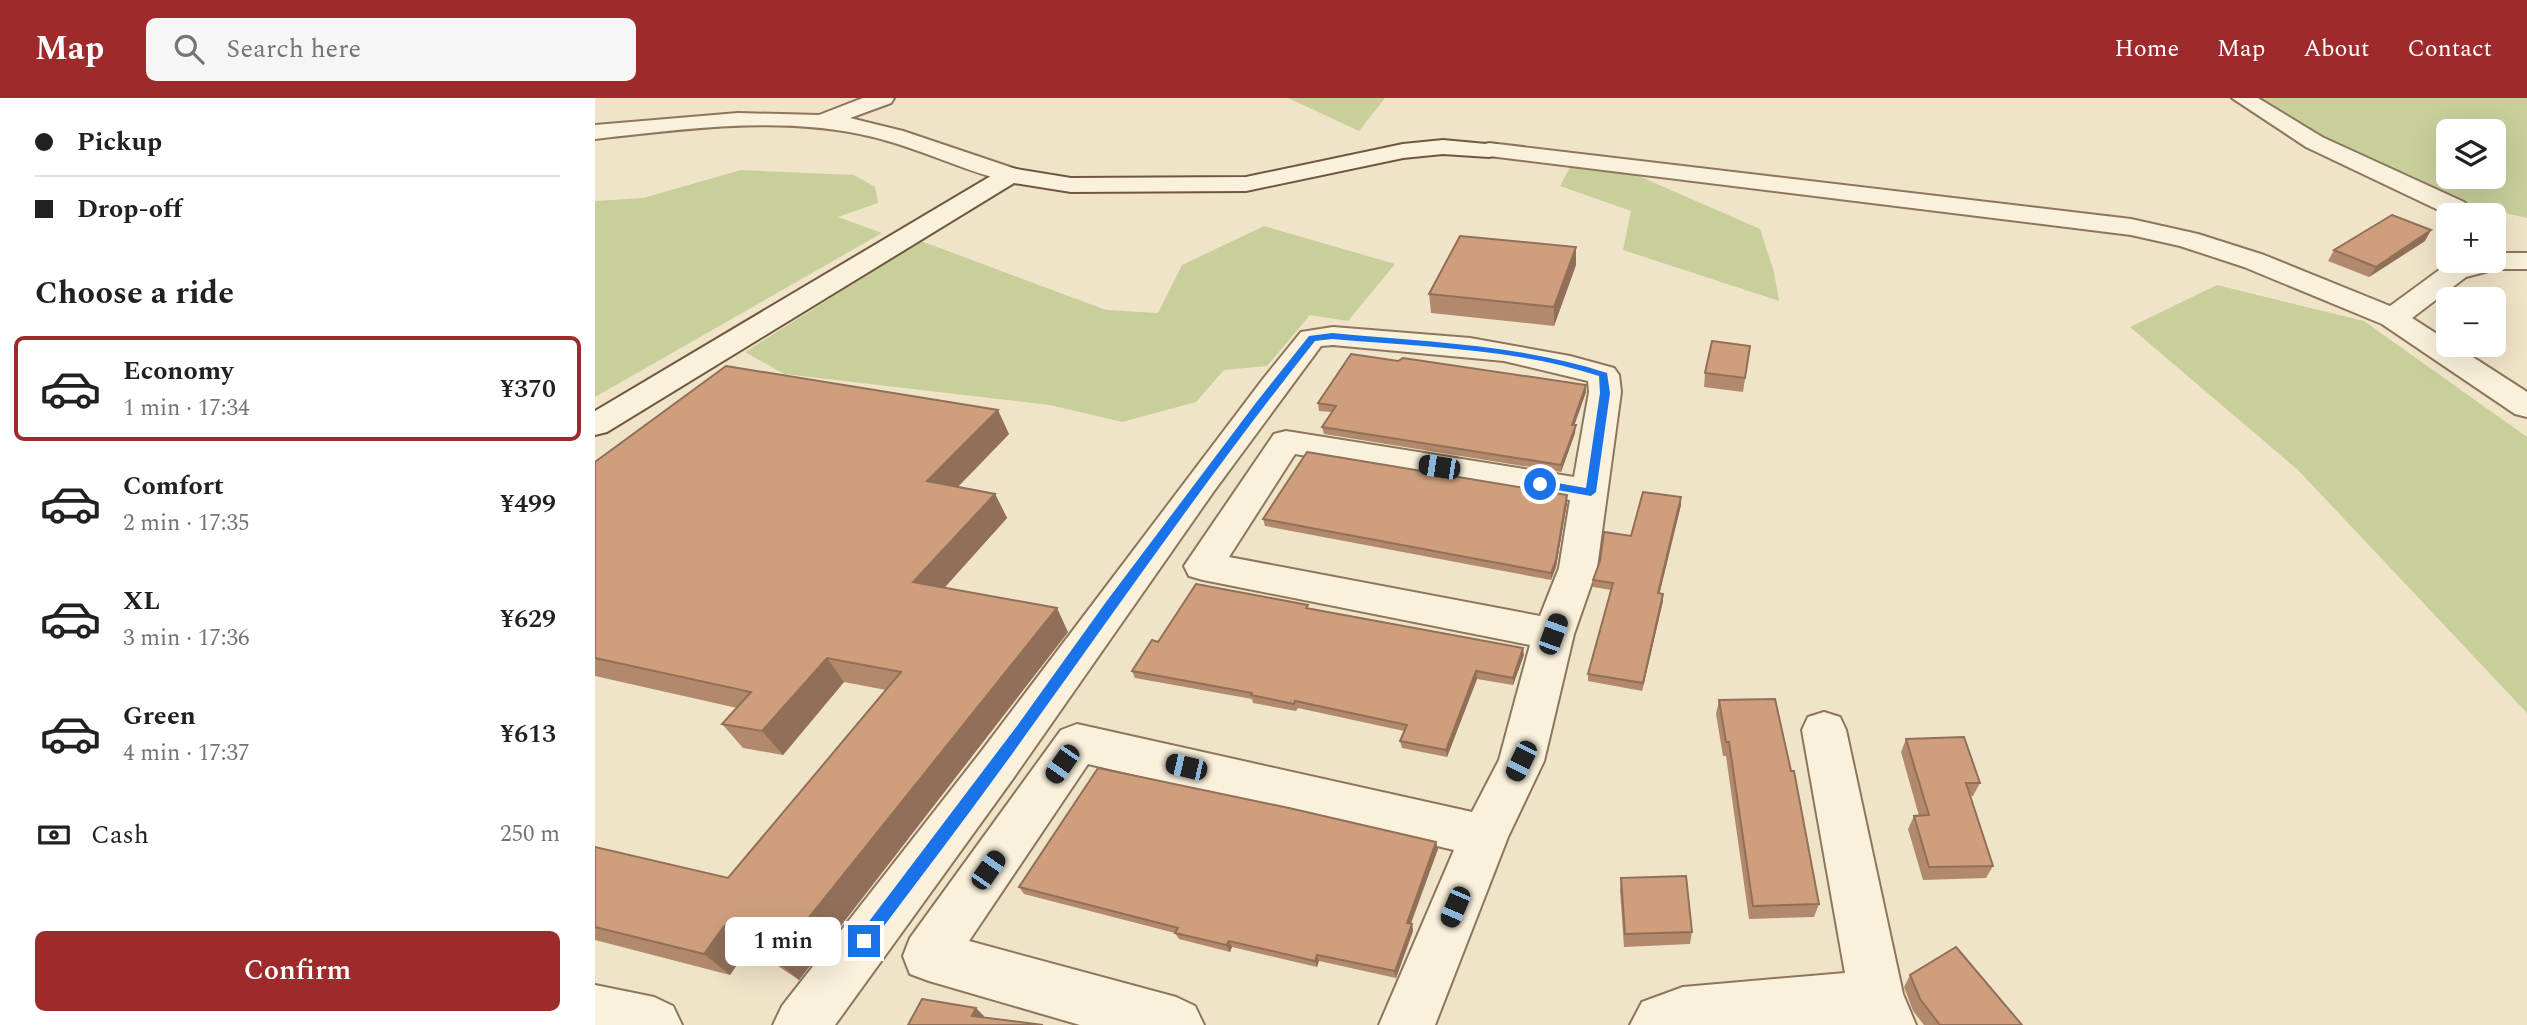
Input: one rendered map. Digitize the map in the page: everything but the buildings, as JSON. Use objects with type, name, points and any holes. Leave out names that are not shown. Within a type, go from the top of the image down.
[{"type":"street","points":[[821,121],[883,98]]},
{"type":"street","points":[[2243,98],[2314,142],[2446,203]]},
{"type":"street","points":[[656,125],[680,105]]},
{"type":"street","points":[[595,132],[656,125],[783,119],[821,121],[877,130],[1010,176],[1071,185],[1246,184],[1403,151],[1443,147],[1489,150],[2131,227],[2188,240],[2254,261],[2393,318],[2527,407]]},
{"type":"street","points":[[595,425],[1010,176]]},
{"type":"street","points":[[2506,260],[2527,261]]},
{"type":"street","points":[[2393,318],[2453,273]]},
{"type":"street","points":[[800,1025],[1022,730],[1118,594],[1258,406],[1313,338],[1332,336],[1495,351],[1567,363],[1603,375],[1605,393],[1578,568],[1553,634],[1521,761],[1484,836],[1406,1025]]},
{"type":"street","points":[[1553,634],[1203,566],[1286,442],[1591,492]]},
{"type":"street","points":[[1658,1025],[1661,1021],[1683,1014],[1882,1011],[1824,730]]},
{"type":"street","points":[[1176,1025],[929,956],[1077,743],[1484,836]]},
{"type":"street","points":[[595,1012],[653,1025]]},
{"type":"green space","points":[[1288,98],[1385,98],[1359,131]]},
{"type":"green space","points":[[2248,98],[2527,98],[2527,218],[2506,213],[2506,203],[2462,203],[2412,184]]},
{"type":"green space","points":[[1570,167],[1632,173],[1760,229],[1774,272],[1779,301],[1623,250],[1631,211],[1560,186]]},
{"type":"green space","points":[[741,170],[854,175],[875,187],[878,203],[838,217],[882,233],[595,397],[595,201],[643,198]]},
{"type":"green space","points":[[1264,226],[1395,264],[1348,321],[1310,315],[1267,366],[1224,370],[1196,402],[1122,422],[1050,405],[784,374],[745,352],[921,241],[1106,310],[1158,313],[1182,265]]},
{"type":"green space","points":[[2217,285],[2364,321],[2527,437],[2527,713],[2298,470],[2130,327]]},
{"type":"route","points":[[864,941],[1022,730],[1110,605],[1258,406],[1313,338],[1332,336],[1495,351],[1567,363],[1603,375],[1605,393],[1591,492],[1540,484]]}]
